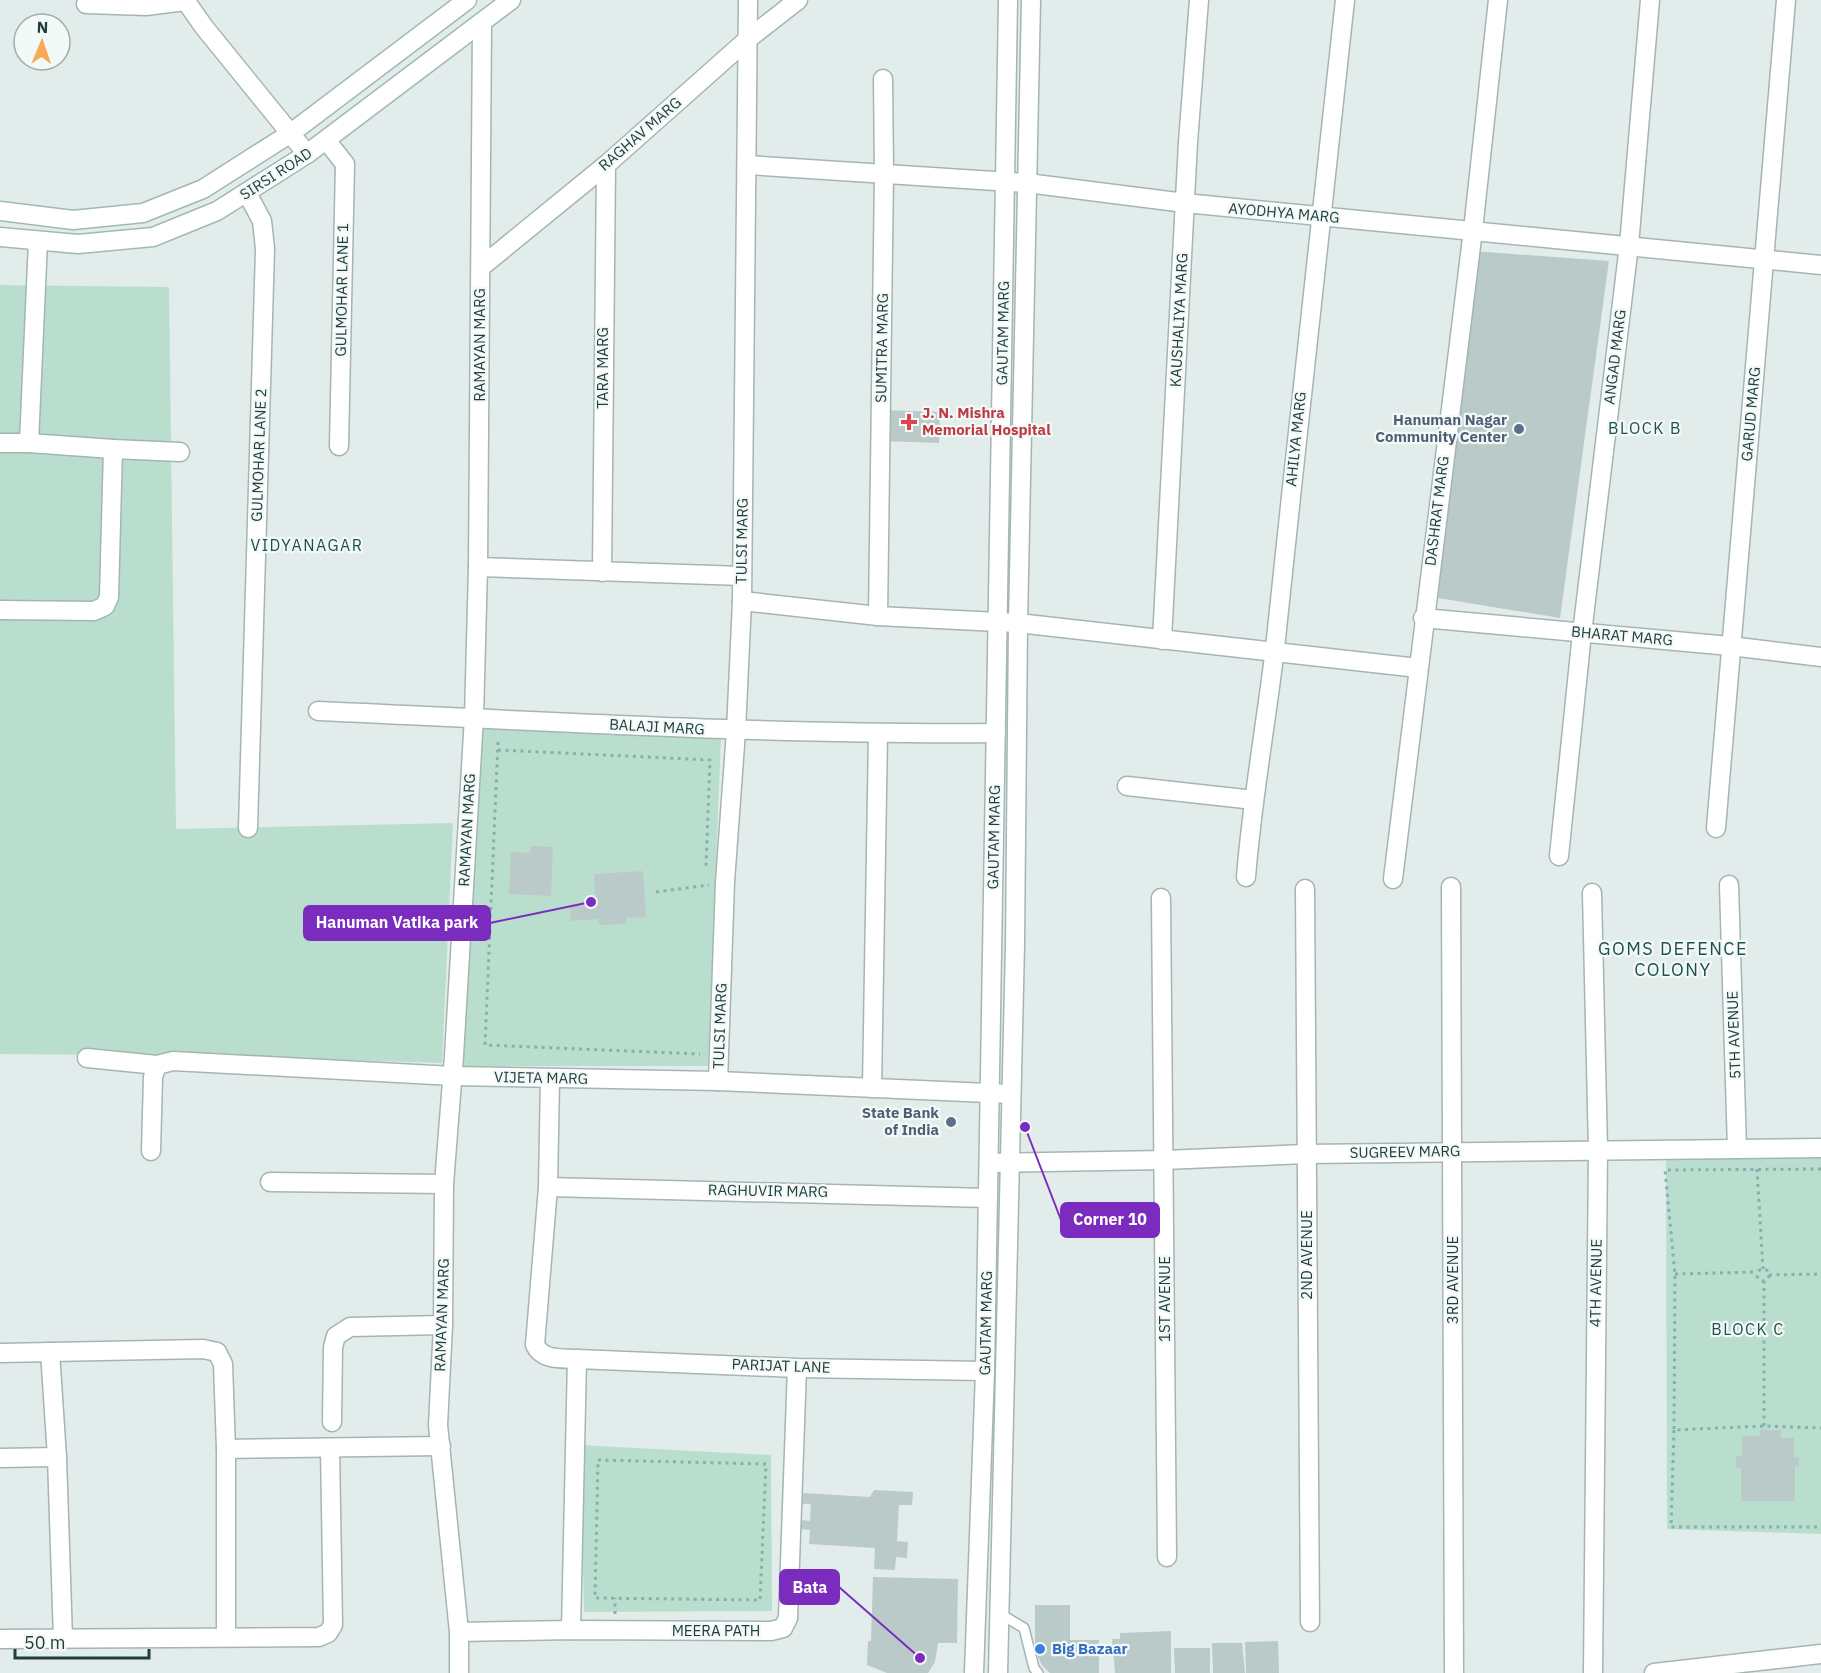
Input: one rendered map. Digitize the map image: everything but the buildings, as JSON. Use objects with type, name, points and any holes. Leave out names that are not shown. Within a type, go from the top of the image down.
[{"type":"street","name":"SIRSI ROAD","points":[[0,211],[73,220],[143,213],[203,189],[291,133],[467,0]]},
{"type":"street","name":"SIRSI ROAD","points":[[0,237],[78,244],[153,237],[217,211],[307,154],[511,0]]},
{"type":"street","name":"TULSI MARG","points":[[718,1081],[725,882],[736,731],[742,602],[748,0]]},
{"type":"street","name":"RAGHAV MARG","points":[[481,267],[606,165],[748,39],[798,0]]},
{"type":"street","name":"GAUTAM MARG","points":[[974,1673],[985,1371],[1008,0]]},
{"type":"street","name":"GAUTAM MARG","points":[[998,1673],[1031,0]]},
{"type":"street","name":"KAUSHALIYA MARG","points":[[1162,640],[1185,203],[1199,0]]},
{"type":"street","name":"AHILYA MARG","points":[[1246,877],[1274,651],[1345,0]]},
{"type":"street","name":"DASHRAT MARG","points":[[1393,879],[1423,618],[1473,230],[1498,0]]},
{"type":"street","name":"ANGAD MARG","points":[[1559,856],[1582,633],[1629,245],[1650,0]]},
{"type":"street","name":"GARUD MARG","points":[[1716,828],[1786,0]]},
{"type":"street","points":[[86,4],[146,6],[185,1],[307,154]]},
{"type":"street","name":"RAMAYAN MARG","points":[[459,1673],[459,1632],[438,1425],[443,1325],[444,1184],[453,1076],[474,717],[478,567],[482,22]]},
{"type":"street","name":"SUMITRA MARG","points":[[878,616],[884,174],[883,79]]},
{"type":"street","name":"GULMOHAR LANE 1","points":[[326,140],[345,164],[339,446]]},
{"type":"street","name":"TARA MARG","points":[[602,572],[606,165]]},
{"type":"street","name":"AYODHYA MARG","points":[[747,165],[1027,183],[1185,203],[1821,265]]},
{"type":"street","name":"GULMOHAR LANE 2","points":[[247,194],[262,221],[265,249],[248,828]]},
{"type":"street","points":[[29,443],[38,241]]},
{"type":"street","points":[[0,443],[180,452]]},
{"type":"street","points":[[0,610],[94,610],[105,606],[109,597],[113,449]]},
{"type":"street","points":[[478,567],[742,576]]},
{"type":"street","points":[[742,602],[878,616],[1018,623],[1418,668]]},
{"type":"street","name":"BHARAT MARG","points":[[1423,618],[1730,646],[1821,657]]},
{"type":"street","name":"BALAJI MARG","points":[[318,711],[736,731],[878,734],[996,733]]},
{"type":"street","points":[[872,1088],[878,734]]},
{"type":"street","points":[[1127,786],[1254,800]]},
{"type":"street","name":"5TH AVENUE","points":[[1730,885],[1737,1149]]},
{"type":"street","name":"3RD AVENUE","points":[[1451,887],[1454,1673]]},
{"type":"street","name":"2ND AVENUE","points":[[1305,889],[1310,1622]]},
{"type":"street","name":"4TH AVENUE","points":[[1592,893],[1598,1150],[1593,1673]]},
{"type":"street","name":"1ST AVENUE","points":[[1161,898],[1167,1557]]},
{"type":"street","name":"VIJETA MARG","points":[[87,1058],[157,1065],[173,1061],[453,1076],[718,1081],[1011,1094]]},
{"type":"street","points":[[151,1151],[153,1077],[157,1065]]},
{"type":"street","points":[[548,1187],[550,1078]]},
{"type":"street","name":"SUGREEV MARG","points":[[989,1163],[1164,1160],[1306,1154],[1821,1148]]},
{"type":"street","points":[[270,1182],[444,1184]]},
{"type":"street","name":"RAGHUVIR MARG","points":[[548,1187],[988,1198]]},
{"type":"street","name":"PARIJAT LANE","points":[[548,1187],[535,1345],[539,1353],[549,1357],[577,1359],[797,1368],[985,1371]]},
{"type":"street","points":[[332,1422],[333,1347],[336,1336],[350,1327],[443,1325]]},
{"type":"street","points":[[0,1353],[203,1349],[217,1352],[223,1364],[226,1449],[226,1636]]},
{"type":"street","points":[[50,1352],[57,1457],[63,1639]]},
{"type":"street","points":[[571,1630],[577,1359]]},
{"type":"street","name":"MEERA PATH","points":[[459,1632],[771,1631],[783,1629],[788,1618],[797,1368]]},
{"type":"street","points":[[226,1449],[441,1446]]},
{"type":"street","points":[[0,1639],[319,1637],[328,1633],[333,1625],[330,1449]]},
{"type":"street","points":[[0,1458],[57,1457]]},
{"type":"street","points":[[960,1673],[974,1641]]},
{"type":"street","points":[[998,1643],[1008,1673]]},
{"type":"street","points":[[1653,1673],[1821,1654]]},
{"type":"lane","points":[[999,1614],[1024,1628],[1034,1668],[1038,1673]]},
{"type":"path","points":[[498,742],[485,1045],[700,1055],[701,1044]]},
{"type":"path","points":[[498,750],[710,759],[706,874]]},
{"type":"path","points":[[656,892],[725,882]]},
{"type":"path","points":[[705,896],[706,885]]},
{"type":"path","points":[[1821,1169],[1665,1170],[1675,1274],[1671,1527],[1821,1527]]},
{"type":"path","points":[[1757,1170],[1762,1269]]},
{"type":"path","points":[[1675,1274],[1757,1272],[1762,1269],[1768,1271],[1769,1275]]},
{"type":"path","points":[[1757,1272],[1758,1278],[1764,1281]]},
{"type":"path","points":[[1764,1426],[1764,1281],[1769,1275],[1821,1274]]},
{"type":"path","points":[[1674,1430],[1764,1426],[1821,1428]]},
{"type":"path","points":[[598,1461],[766,1464],[760,1599],[595,1598],[598,1461]]},
{"type":"green space","points":[[0,285],[169,287],[176,829],[453,823],[442,1063],[218,1056],[0,1054]]},
{"type":"green space","points":[[475,725],[721,737],[708,1066],[463,1066]]},
{"type":"green space","points":[[1666,1157],[1821,1158],[1821,1534],[1667,1529]]},
{"type":"green space","points":[[580,1445],[771,1455],[772,1611],[584,1612]]},
{"type":"place","name":"J. N. Mishra Memorial Hospital","points":[[909,422]]},
{"type":"place","name":"Hanuman Nagar Community Center","points":[[1519,429]]},
{"type":"place","name":"Hanuman Vatika park","points":[[591,902]]},
{"type":"place","name":"State Bank of India","points":[[951,1122]]},
{"type":"place","name":"Corner 10","points":[[1025,1127]]},
{"type":"place","name":"Big Bazaar","points":[[1040,1649]]},
{"type":"place","name":"Bata","points":[[920,1658]]},
{"type":"district","name":"BLOCK B","points":[[1645,428]]},
{"type":"district","name":"VIDYANAGAR","points":[[307,545]]},
{"type":"district","name":"GOMS DEFENCE COLONY","points":[[1673,959]]},
{"type":"district","name":"BLOCK C","points":[[1748,1329]]}]
